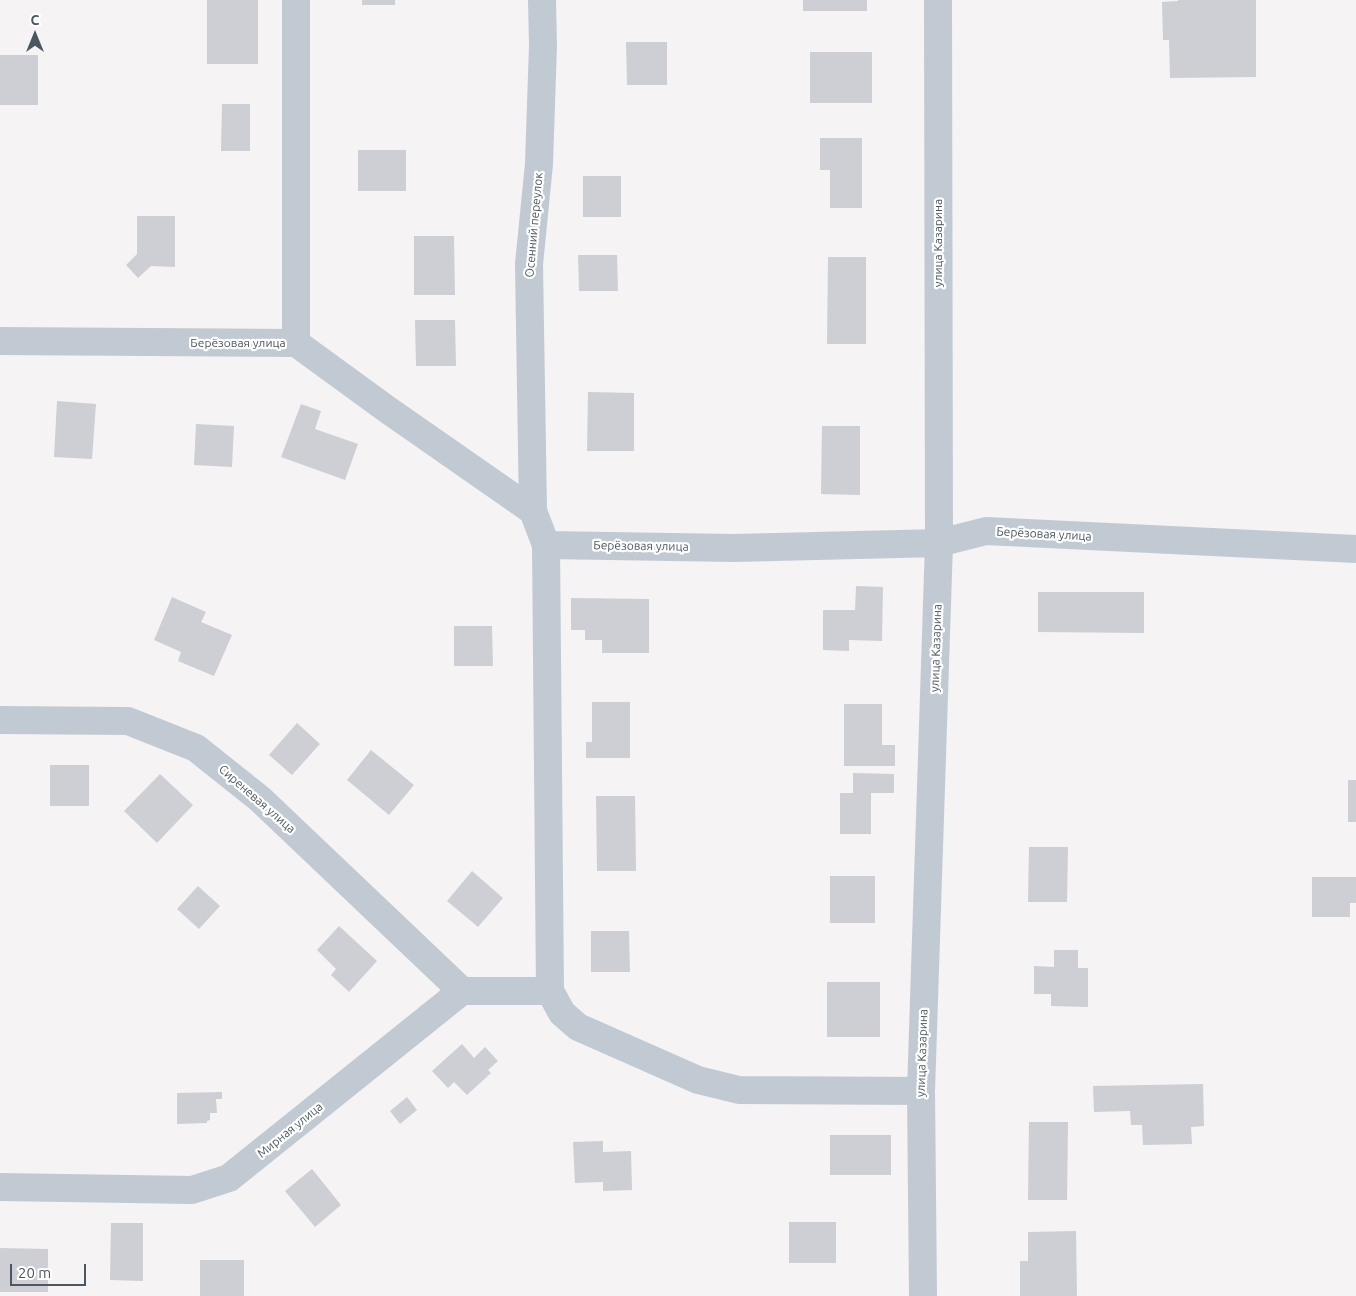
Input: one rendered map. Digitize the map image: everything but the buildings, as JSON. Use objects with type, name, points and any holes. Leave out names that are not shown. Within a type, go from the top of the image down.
[{"type":"street","points":[[296,0],[296,344]]},
{"type":"street","name":"Осенний переулок","points":[[533,511],[529,264],[539,164],[543,45],[542,0]]},
{"type":"street","name":"улица Казарина","points":[[923,1296],[921,1091],[939,543],[938,0]]},
{"type":"street","name":"Берёзовая улица","points":[[0,341],[296,344],[533,511]]},
{"type":"street","points":[[533,511],[546,545],[550,991],[562,1013],[578,1027],[698,1080],[738,1090],[921,1091]]},
{"type":"street","name":"Берёзовая улица","points":[[546,545],[734,548],[939,543],[986,531],[1356,549]]},
{"type":"street","name":"Сиреневая улица","points":[[0,720],[128,721],[196,748],[260,799],[462,991]]},
{"type":"street","points":[[462,991],[550,991]]},
{"type":"street","name":"Мирная улица","points":[[0,1187],[192,1190],[229,1178],[462,991]]}]
